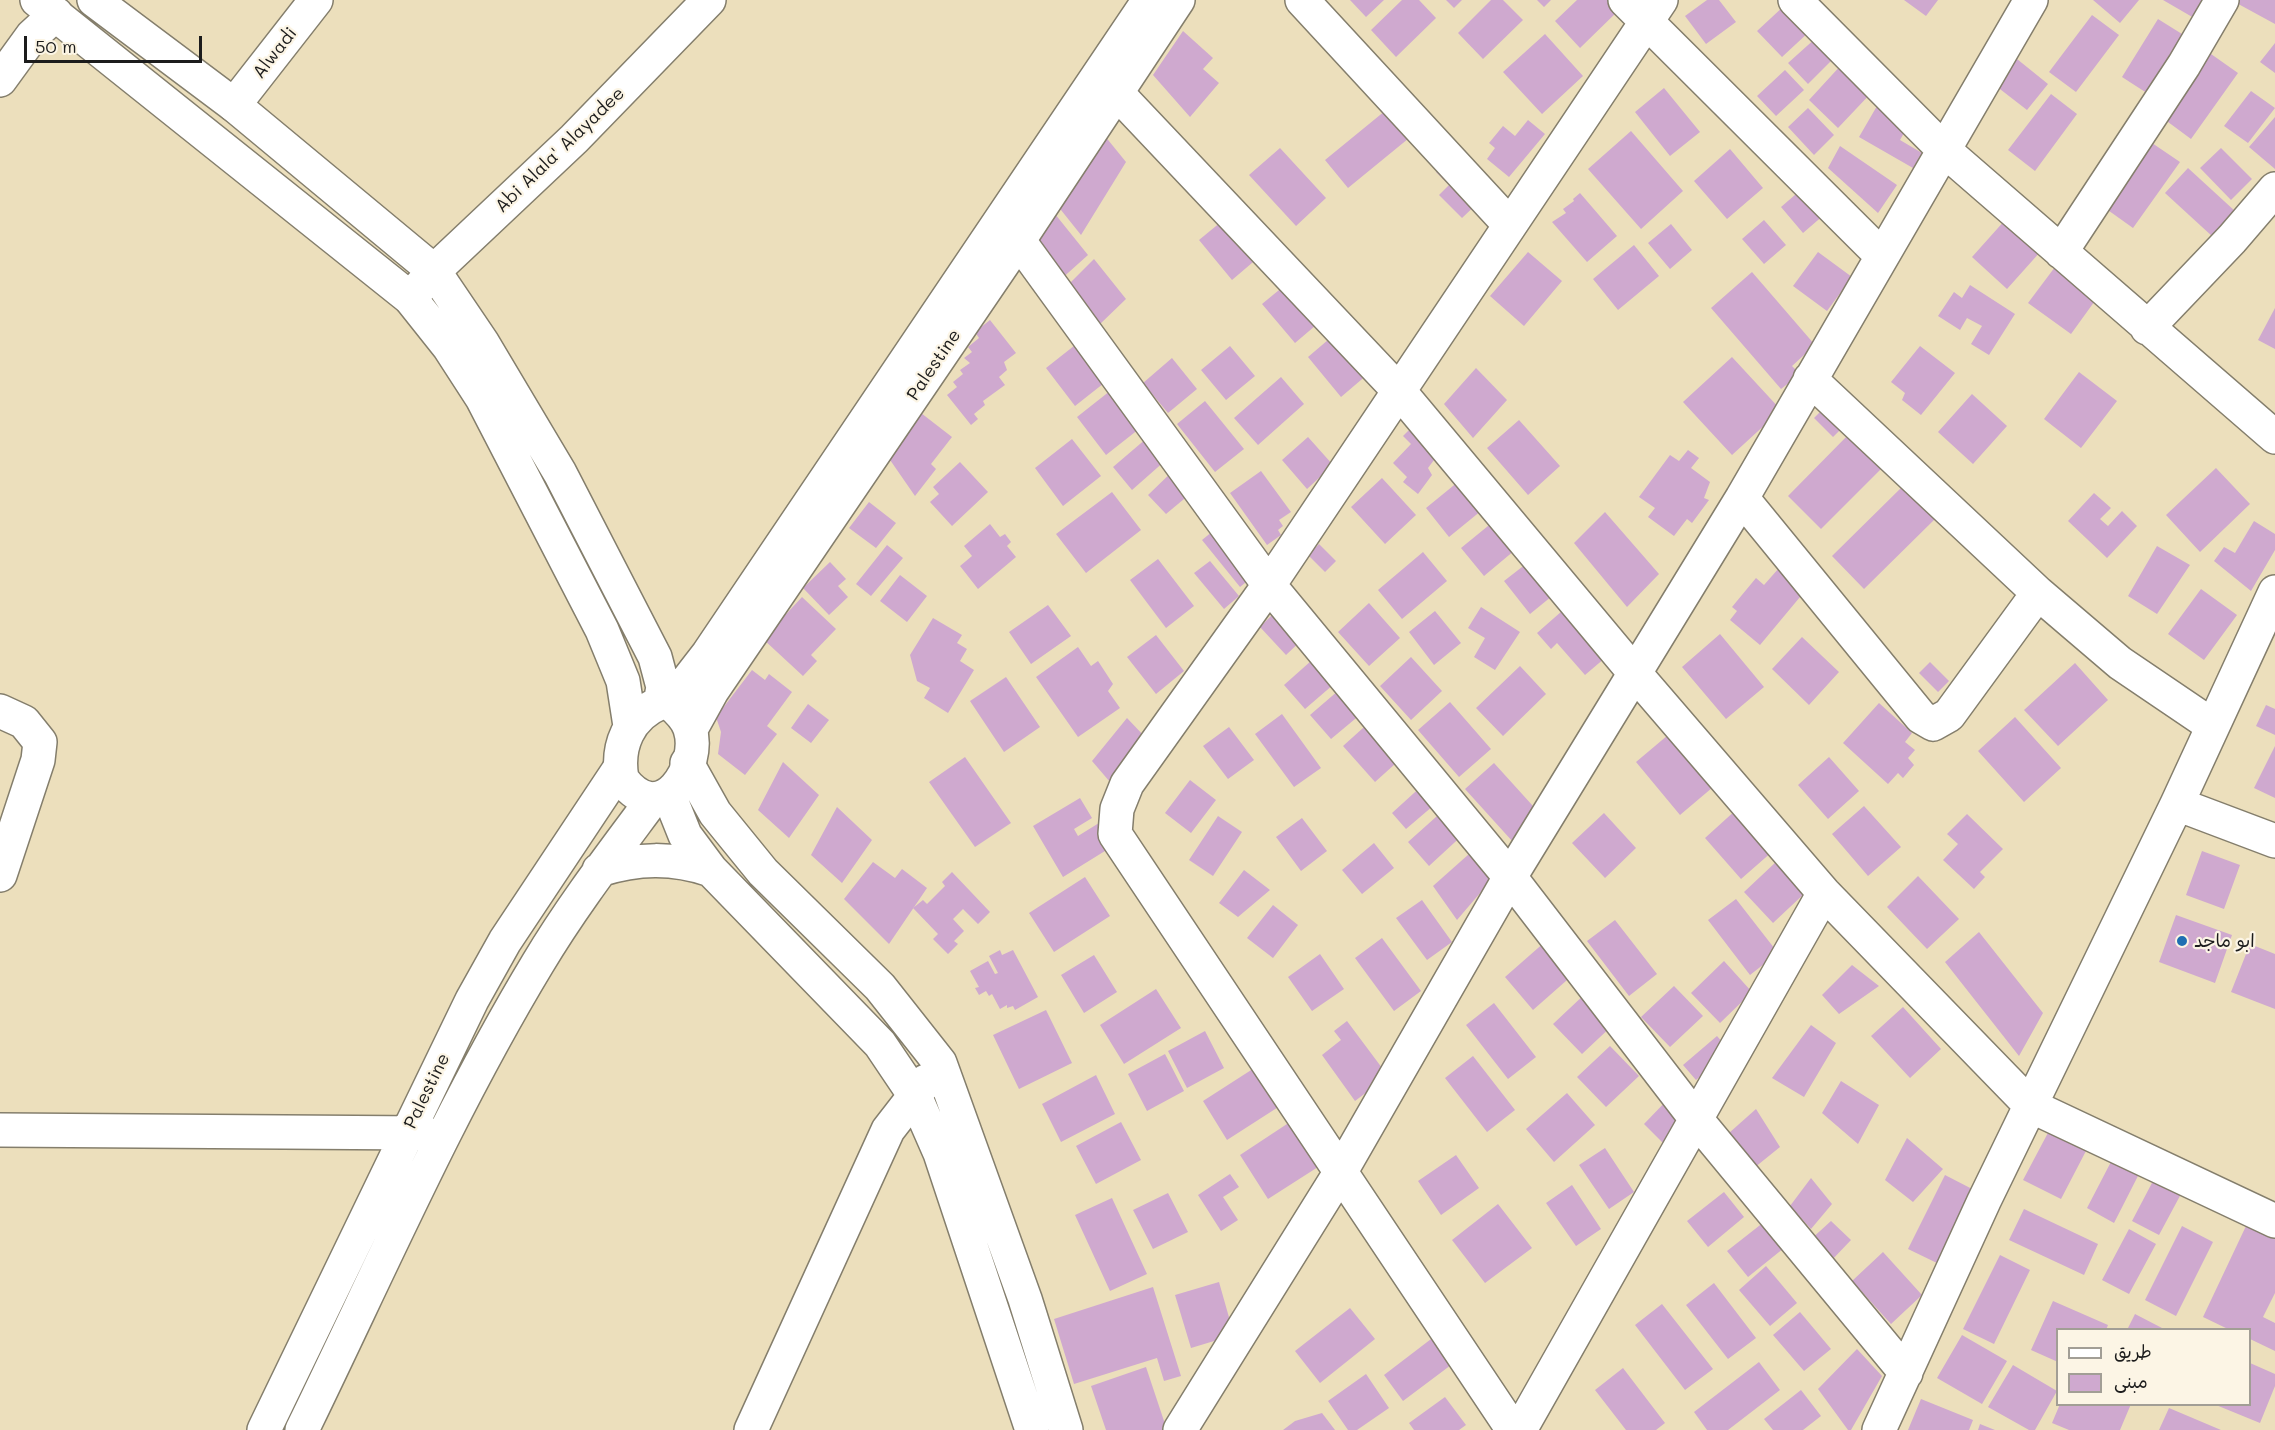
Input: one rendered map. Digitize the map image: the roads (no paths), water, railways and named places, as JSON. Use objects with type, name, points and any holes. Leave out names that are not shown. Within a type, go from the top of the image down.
[{"type":"street","points":[[94,0],[234,105],[434,271],[482,342],[560,473],[656,657],[665,703],[685,718],[691,729],[687,763],[676,789],[661,797],[636,794],[622,778],[620,768],[623,742],[630,726],[647,708],[665,703]]},
{"type":"street","name":"Alwadi","points":[[234,105],[316,0]]},
{"type":"street","name":"Abi Alala' Alayadee","points":[[410,298],[434,271],[574,139],[709,0]]},
{"type":"street","name":"Palestine","points":[[691,729],[712,691],[1011,229],[1149,0]]},
{"type":"street","name":"Palestine","points":[[665,703],[708,654],[839,456],[1116,92],[1178,0]]},
{"type":"street","points":[[1302,0],[1509,224]]},
{"type":"street","points":[[1795,0],[1944,150],[2146,328],[2275,437]]},
{"type":"street","points":[[1180,1430],[1340,1173],[1510,877],[1633,671],[1742,498],[2031,0]]},
{"type":"street","points":[[2061,252],[2184,65],[2222,0]]},
{"type":"street","points":[[0,80],[32,36],[46,7],[410,298],[449,347],[482,398],[596,620],[623,681],[630,726]]},
{"type":"street","points":[[1513,1430],[1115,834],[1117,809],[1127,784],[1269,585],[1400,392],[1509,224],[1644,7],[1774,146],[1882,256]]},
{"type":"street","points":[[1116,92],[1400,392],[1633,671],[1824,893],[2031,1106],[2275,1221]]},
{"type":"street","points":[[2146,328],[2232,239],[2275,189]]},
{"type":"street","points":[[1011,229],[1269,585],[1510,877],[1696,1119],[1906,1373]]},
{"type":"street","points":[[1810,380],[2038,592],[2120,663],[2213,726]]},
{"type":"street","points":[[1742,498],[1921,717],[1933,724],[1949,715],[2038,592]]},
{"type":"street","points":[[1879,1430],[1984,1201],[2176,804],[2275,592]]},
{"type":"street","points":[[656,657],[682,661],[708,654]]},
{"type":"street","points":[[0,711],[24,722],[40,742],[38,760],[0,875]]},
{"type":"street","points":[[687,763],[715,813],[763,872],[880,987],[940,1063],[1025,1299],[1066,1430]]},
{"type":"street","name":"Palestine","points":[[264,1430],[472,1000],[505,941],[620,768]]},
{"type":"street","points":[[661,797],[711,870],[880,1044],[915,1096],[940,1153],[1032,1430]]},
{"type":"street","name":"Palestine","points":[[302,1430],[445,1134],[538,962],[599,870],[661,797]]},
{"type":"street","points":[[2176,804],[2275,841]]},
{"type":"street","points":[[599,870],[655,859],[693,864],[711,870]]},
{"type":"street","points":[[1520,1430],[1824,893]]},
{"type":"street","points":[[751,1430],[888,1130],[940,1063]]},
{"type":"street","points":[[0,1130],[407,1131],[445,1134]]},
{"type":"place","name":"ابو ماجد","points":[[2182,941]]}]
